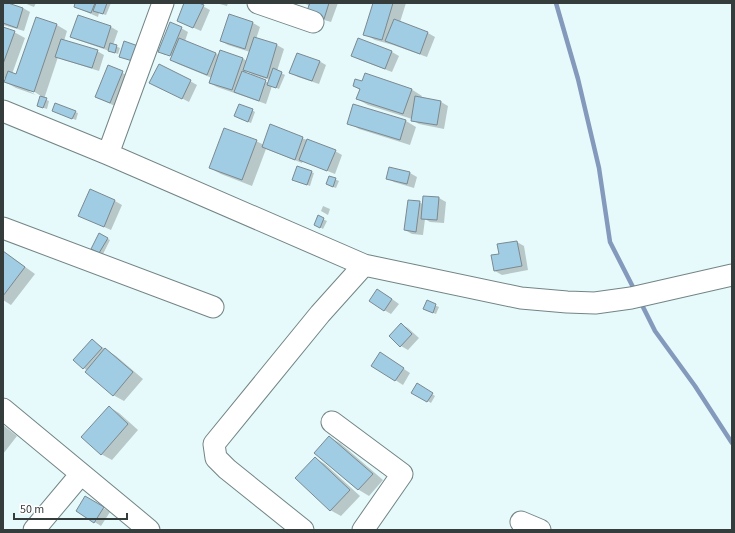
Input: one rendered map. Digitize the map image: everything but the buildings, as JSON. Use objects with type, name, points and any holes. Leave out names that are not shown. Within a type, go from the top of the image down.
[{"type":"street","points":[[108,154],[163,3]]},
{"type":"street","points":[[258,3],[313,22]]},
{"type":"street","points":[[3,111],[108,154],[364,265],[521,298],[567,302],[595,302],[631,298],[728,276]]},
{"type":"street","points":[[3,228],[213,307]]},
{"type":"street","points":[[304,530],[227,469],[216,458],[214,444],[320,314],[364,265]]},
{"type":"street","points":[[3,409],[149,530]]},
{"type":"street","points":[[332,422],[402,474],[363,530]]},
{"type":"street","points":[[34,530],[81,474]]},
{"type":"street","points":[[521,522],[540,530]]},
{"type":"waterway","points":[[556,3],[578,79],[599,168],[610,242],[635,291]]},
{"type":"waterway","points":[[640,301],[655,331],[695,386],[732,443]]}]
